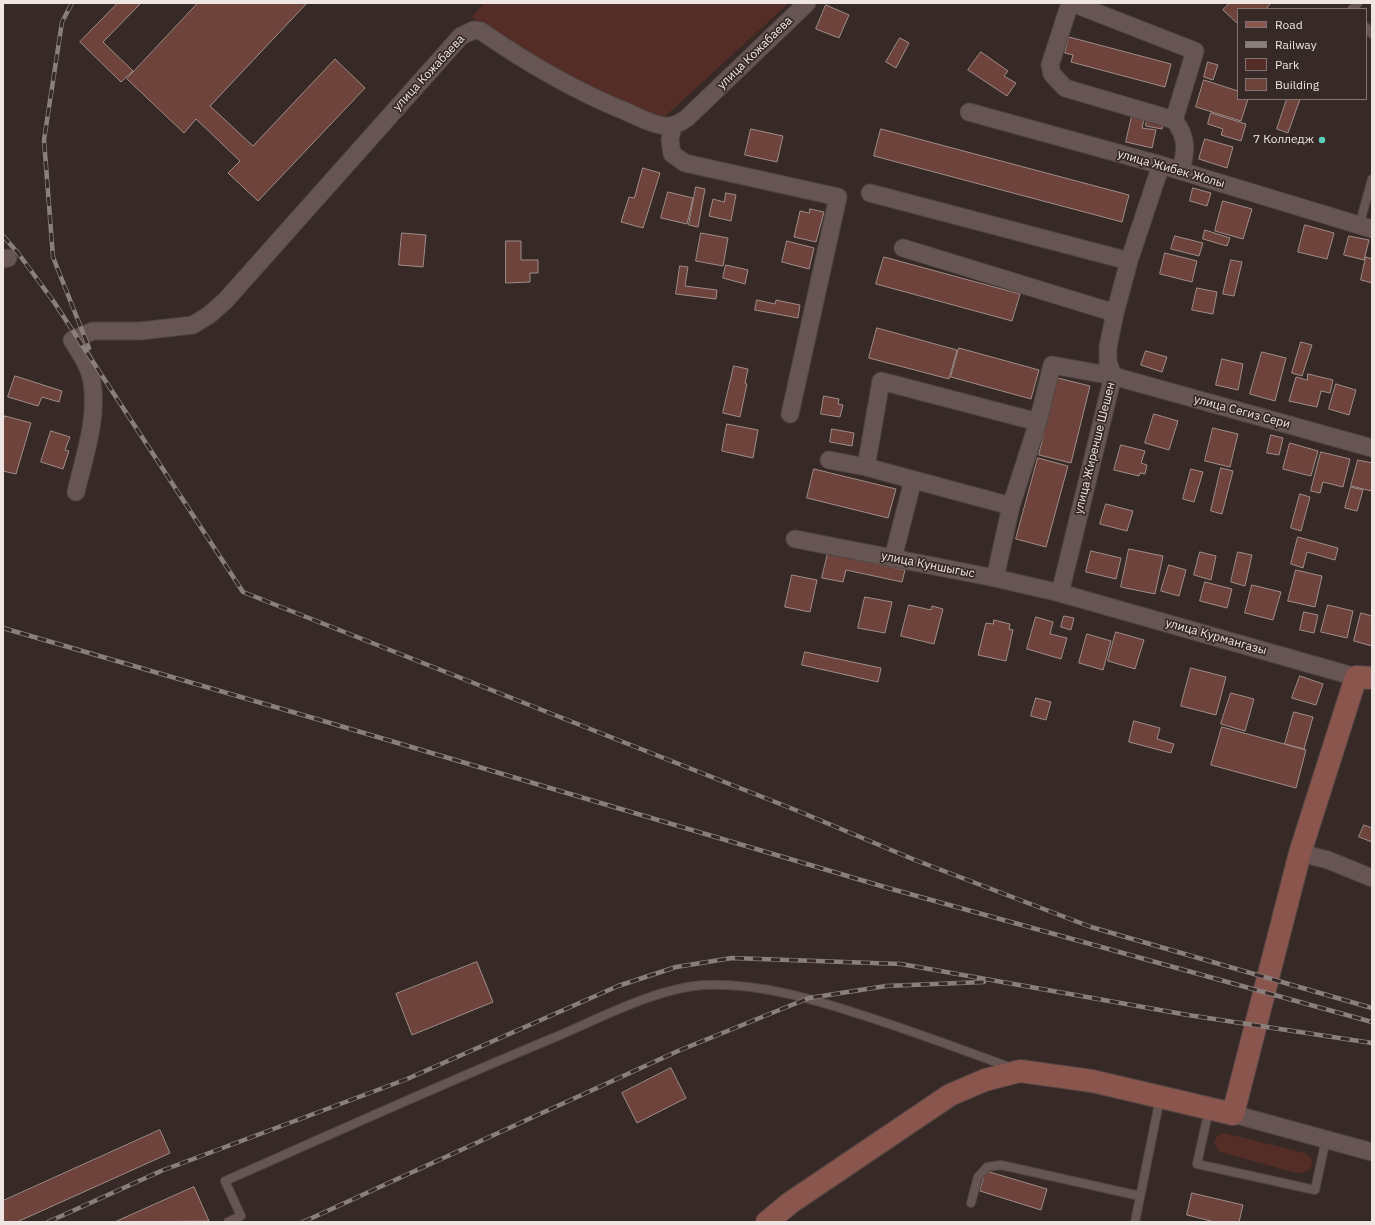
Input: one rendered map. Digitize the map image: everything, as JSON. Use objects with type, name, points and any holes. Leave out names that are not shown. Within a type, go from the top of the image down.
[{"type":"main road","points":[[767,1222],[790,1203],[950,1095],[985,1080],[1020,1071],[1092,1081],[1233,1114],[1300,853],[1364,677]]},
{"type":"street","name":"улица Кожабаева","points":[[76,492],[94,409],[92,381],[83,356],[72,340],[93,331],[140,331],[193,325],[209,316],[225,301],[454,43],[468,32],[474,30],[481,31],[526,62],[597,100],[664,126],[673,126],[687,118],[807,3]]},
{"type":"street","points":[[1174,120],[1195,51],[1071,3],[1050,64],[1052,74],[1065,88],[1174,120],[1180,128],[1184,139],[1186,152],[1181,171]]},
{"type":"street","name":"улица Жибек Жолы","points":[[969,112],[1161,165],[1365,227]]},
{"type":"street","points":[[673,126],[670,140],[672,154],[685,163],[838,197],[790,414]]},
{"type":"street","name":"улица Жиренше Шешен","points":[[1060,593],[1113,376],[1108,362],[1108,347],[1115,313],[1129,261],[1161,165]]},
{"type":"street","points":[[870,193],[1129,261]]},
{"type":"street","points":[[903,248],[1115,313]]},
{"type":"street","name":"улица Сегиз Сери","points":[[1038,422],[1052,365],[1113,376],[1372,448]]},
{"type":"street","points":[[866,467],[881,381],[1038,422],[1011,506],[995,578]]},
{"type":"street","points":[[829,460],[866,467],[1011,506]]},
{"type":"street","points":[[893,558],[913,480]]},
{"type":"street","name":"улица Куншыгыс","points":[[794,539],[995,578],[1060,593]]},
{"type":"street","name":"улица Курмангазы","points":[[1060,593],[1364,677]]},
{"type":"street","points":[[1300,853],[1328,860],[1372,878]]},
{"type":"street","points":[[1233,1114],[1372,1152]]},
{"type":"lane","points":[[1365,227],[1372,179]]},
{"type":"lane","points":[[228,1222],[241,1216],[225,1181],[539,1043],[654,995],[703,985],[766,989],[809,998],[917,1033],[1020,1071]]},
{"type":"lane","points":[[1135,1222],[1160,1097]]},
{"type":"lane","points":[[1209,1108],[1197,1164],[1315,1190],[1326,1139]]},
{"type":"lane","points":[[971,1203],[978,1177],[987,1167],[1001,1165],[1140,1196]]},
{"type":"green space","points":[[484,3],[789,3],[661,120],[536,64],[472,17]]},
{"type":"green space","points":[[1224,1133],[1305,1153],[1311,1157],[1311,1167],[1307,1171],[1297,1173],[1220,1152],[1214,1144],[1217,1136]]},
{"type":"building","points":[[118,3],[141,3],[103,42],[133,71],[121,82],[80,42]]},
{"type":"building","points":[[198,3],[307,3],[210,106],[253,146],[335,59],[365,88],[258,201],[228,173],[240,161],[196,119],[184,133],[127,79]]},
{"type":"building","points":[[1230,3],[1271,3],[1267,8],[1237,8],[1237,23],[1223,10]]},
{"type":"building","points":[[826,5],[849,15],[839,38],[816,29]]},
{"type":"building","points":[[1069,37],[1171,64],[1165,87],[1071,62],[1073,55],[1065,53]]},
{"type":"building","points":[[900,38],[909,43],[896,68],[886,62]]},
{"type":"building","points":[[981,52],[1008,71],[1004,76],[1016,83],[1007,96],[968,70]]},
{"type":"building","points":[[1208,62],[1218,65],[1213,80],[1204,77]]},
{"type":"building","points":[[1204,80],[1237,91],[1237,100],[1248,100],[1241,121],[1196,107]]},
{"type":"building","points":[[1287,100],[1300,100],[1288,133],[1277,129]]},
{"type":"building","points":[[1133,112],[1145,114],[1142,128],[1156,130],[1152,148],[1126,142]]},
{"type":"building","points":[[1211,113],[1246,124],[1241,141],[1221,135],[1223,129],[1208,124]]},
{"type":"building","points":[[1147,117],[1164,120],[1162,129],[1146,126]]},
{"type":"building","points":[[751,129],[783,136],[777,162],[745,155]]},
{"type":"building","points":[[881,129],[1129,195],[1122,222],[874,156]]},
{"type":"building","points":[[1205,139],[1233,147],[1227,168],[1199,159]]},
{"type":"building","points":[[643,168],[660,173],[643,228],[621,222],[629,197],[634,198]]},
{"type":"building","points":[[696,187],[705,189],[698,227],[689,225]]},
{"type":"building","points":[[1193,188],[1211,193],[1207,206],[1190,201]]},
{"type":"building","points":[[668,192],[693,198],[687,224],[661,218]]},
{"type":"building","points":[[726,193],[736,195],[731,221],[709,216],[713,199],[724,202]]},
{"type":"building","points":[[1223,201],[1252,209],[1243,239],[1215,231]]},
{"type":"building","points":[[810,209],[824,212],[816,242],[794,237],[800,211],[809,213]]},
{"type":"building","points":[[1305,225],[1334,233],[1327,259],[1298,252]]},
{"type":"building","points":[[1205,230],[1230,238],[1227,246],[1203,239]]},
{"type":"building","points":[[402,233],[426,235],[423,267],[399,265]]},
{"type":"building","points":[[701,233],[728,238],[723,266],[696,261]]},
{"type":"building","points":[[1175,236],[1203,243],[1199,256],[1171,249]]},
{"type":"building","points":[[1349,236],[1369,240],[1364,260],[1344,255]]},
{"type":"building","points":[[506,241],[521,241],[521,260],[538,260],[538,273],[530,273],[530,282],[506,283]]},
{"type":"building","points":[[787,241],[814,248],[809,269],[782,262]]},
{"type":"building","points":[[1165,253],[1197,261],[1192,282],[1160,274]]},
{"type":"building","points":[[884,257],[1020,294],[1012,321],[876,284]]},
{"type":"building","points":[[1366,257],[1372,259],[1372,283],[1361,280]]},
{"type":"building","points":[[1231,260],[1242,262],[1234,296],[1223,294]]},
{"type":"building","points":[[726,265],[748,270],[745,284],[723,278]]},
{"type":"building","points":[[680,266],[688,267],[685,286],[717,290],[716,299],[676,294]]},
{"type":"building","points":[[1197,288],[1217,292],[1213,314],[1192,310]]},
{"type":"building","points":[[757,300],[775,304],[776,300],[800,305],[798,318],[755,310]]},
{"type":"building","points":[[877,328],[957,350],[949,379],[869,358]]},
{"type":"building","points":[[1301,342],[1312,345],[1302,376],[1292,373]]},
{"type":"building","points":[[959,348],[1039,370],[1031,399],[951,377]]},
{"type":"building","points":[[1146,351],[1167,357],[1162,372],[1141,365]]},
{"type":"building","points":[[1262,352],[1286,358],[1275,401],[1250,394]]},
{"type":"building","points":[[1222,359],[1243,364],[1238,390],[1216,385]]},
{"type":"building","points":[[734,366],[748,369],[745,383],[747,384],[740,417],[723,413]]},
{"type":"building","points":[[1308,374],[1333,380],[1330,393],[1321,391],[1317,407],[1289,401],[1296,377],[1307,380]]},
{"type":"building","points":[[15,376],[62,391],[59,402],[42,397],[38,406],[8,397]]},
{"type":"building","points":[[1058,378],[1090,386],[1071,463],[1039,455]]},
{"type":"building","points":[[1336,384],[1356,390],[1349,415],[1329,409]]},
{"type":"building","points":[[824,396],[839,399],[838,404],[843,405],[840,417],[821,414]]},
{"type":"building","points":[[1154,414],[1178,421],[1169,450],[1145,443]]},
{"type":"building","points":[[5,416],[31,423],[16,474],[3,471],[3,422]]},
{"type":"building","points":[[727,424],[758,430],[753,458],[722,451]]},
{"type":"building","points":[[1213,428],[1238,434],[1230,467],[1205,461]]},
{"type":"building","points":[[832,429],[854,433],[852,446],[830,442]]},
{"type":"building","points":[[51,431],[70,437],[65,450],[69,451],[63,469],[41,462]]},
{"type":"building","points":[[1271,435],[1283,438],[1279,455],[1267,453]]},
{"type":"building","points":[[1290,443],[1318,451],[1311,476],[1283,469]]},
{"type":"building","points":[[1121,445],[1145,451],[1141,463],[1147,465],[1145,474],[1140,473],[1139,476],[1114,470]]},
{"type":"building","points":[[1321,452],[1350,459],[1343,487],[1323,482],[1320,493],[1311,491]]},
{"type":"building","points":[[1038,458],[1068,466],[1046,547],[1016,539]]},
{"type":"building","points":[[1358,460],[1372,463],[1372,491],[1351,486]]},
{"type":"building","points":[[1221,468],[1233,471],[1222,514],[1211,511]]},
{"type":"building","points":[[814,469],[896,489],[888,518],[807,498]]},
{"type":"building","points":[[1191,469],[1203,472],[1194,502],[1183,499]]},
{"type":"building","points":[[1351,487],[1363,490],[1357,511],[1345,508]]},
{"type":"building","points":[[1300,494],[1310,497],[1301,531],[1291,528]]},
{"type":"building","points":[[1106,504],[1133,511],[1127,531],[1100,524]]},
{"type":"building","points":[[1298,537],[1338,548],[1335,560],[1307,552],[1303,568],[1291,564]]},
{"type":"building","points":[[1129,549],[1163,556],[1155,594],[1121,587]]},
{"type":"building","points":[[1091,551],[1121,558],[1116,579],[1086,572]]},
{"type":"building","points":[[1200,552],[1216,556],[1211,580],[1194,575]]},
{"type":"building","points":[[1238,552],[1252,555],[1245,586],[1231,582]]},
{"type":"building","points":[[828,553],[905,570],[902,582],[846,570],[843,582],[822,578]]},
{"type":"building","points":[[1169,565],[1186,570],[1179,596],[1161,591]]},
{"type":"building","points":[[1296,570],[1322,576],[1315,607],[1288,601]]},
{"type":"building","points":[[792,575],[817,580],[810,612],[785,607]]},
{"type":"building","points":[[1205,582],[1232,589],[1227,608],[1200,601]]},
{"type":"building","points":[[1252,585],[1281,592],[1273,620],[1245,613]]},
{"type":"building","points":[[865,597],[892,602],[885,633],[858,628]]},
{"type":"building","points":[[909,605],[931,610],[932,606],[943,609],[934,644],[901,636]]},
{"type":"building","points":[[1328,605],[1353,611],[1347,638],[1321,632]]},
{"type":"building","points":[[1304,612],[1318,615],[1314,633],[1300,630]]},
{"type":"building","points":[[1361,613],[1372,616],[1372,646],[1354,641]]},
{"type":"building","points":[[1064,616],[1074,618],[1071,630],[1061,627]]},
{"type":"building","points":[[1036,617],[1053,622],[1050,634],[1067,638],[1061,659],[1027,649]]},
{"type":"building","points":[[994,620],[1010,624],[1009,629],[1013,630],[1006,661],[978,655],[986,623],[993,624]]},
{"type":"building","points":[[1116,632],[1144,640],[1135,669],[1108,661]]},
{"type":"building","points":[[1087,634],[1111,641],[1103,670],[1079,663]]},
{"type":"building","points":[[805,652],[881,668],[878,682],[802,665]]},
{"type":"building","points":[[1191,668],[1226,677],[1216,715],[1181,706]]},
{"type":"building","points":[[1300,676],[1323,684],[1316,705],[1292,698]]},
{"type":"building","points":[[1231,693],[1254,699],[1245,731],[1221,724]]},
{"type":"building","points":[[1036,698],[1051,702],[1046,720],[1031,716]]},
{"type":"building","points":[[1294,712],[1313,717],[1304,749],[1285,744]]},
{"type":"building","points":[[1134,721],[1160,728],[1157,739],[1174,744],[1171,753],[1129,742]]},
{"type":"building","points":[[1222,727],[1306,750],[1296,788],[1211,765]]},
{"type":"building","points":[[1364,825],[1372,828],[1372,842],[1359,837]]},
{"type":"building","points":[[477,962],[493,1002],[412,1035],[396,994]]},
{"type":"building","points":[[671,1068],[686,1098],[637,1123],[622,1093]]},
{"type":"building","points":[[160,1130],[170,1153],[17,1222],[3,1222],[3,1201]]},
{"type":"building","points":[[986,1171],[1047,1189],[1041,1210],[980,1191]]},
{"type":"building","points":[[194,1187],[209,1221],[115,1222]]},
{"type":"building","points":[[1192,1193],[1243,1205],[1239,1222],[1215,1222],[1187,1215]]},
{"type":"railway","points":[[72,3],[62,22],[44,140],[53,257],[89,348]]},
{"type":"railway","points":[[3,236],[18,253],[54,302],[243,592],[798,811],[915,860],[1091,927],[1372,1008]]},
{"type":"railway","points":[[3,628],[888,888],[1372,1022]]},
{"type":"railway","points":[[48,1222],[161,1171],[407,1079],[618,986],[676,967],[732,958],[901,964],[1188,1015],[1372,1043]]},
{"type":"railway","points":[[303,1222],[678,1051],[809,998],[886,986],[984,982]]},
{"type":"place","name":"7 Колледж","points":[[1322,140]]}]
